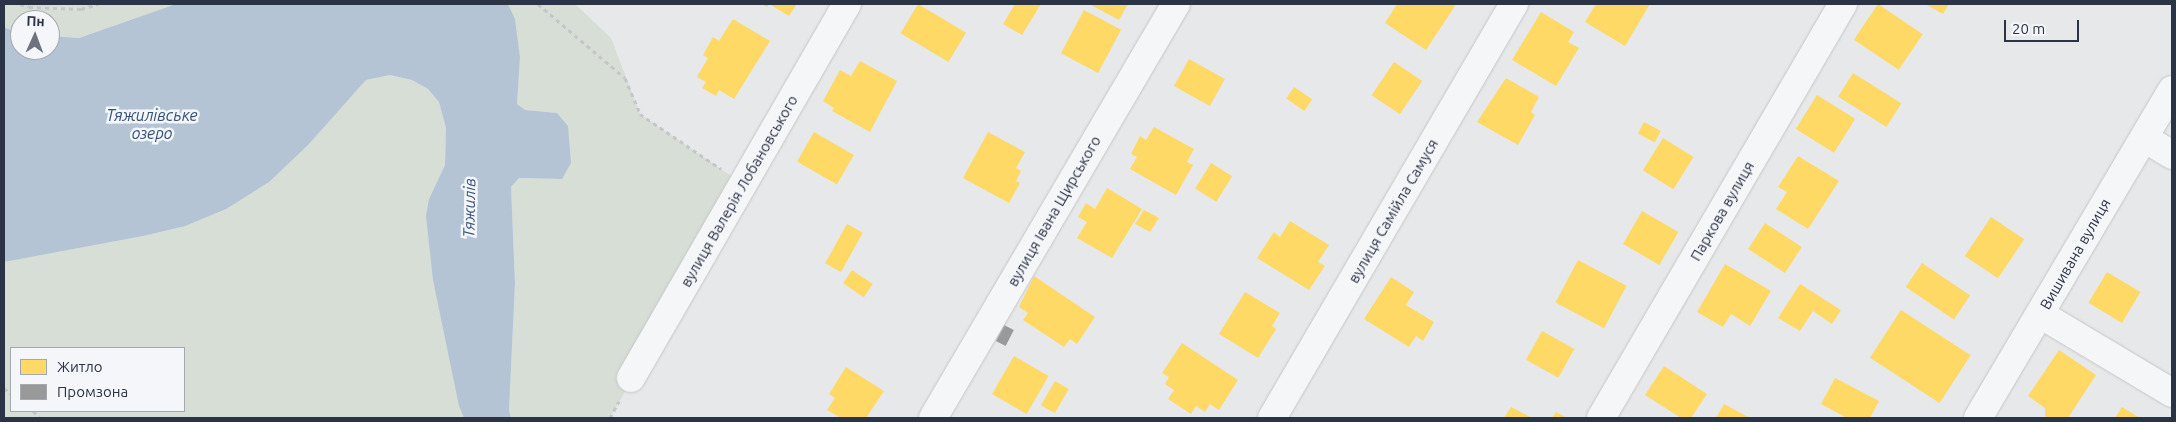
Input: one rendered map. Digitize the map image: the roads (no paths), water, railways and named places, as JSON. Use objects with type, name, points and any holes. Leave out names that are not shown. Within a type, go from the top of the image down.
[{"type":"street","name":"вулиця Валерія Лобановського","points":[[631,378],[847,4]]},
{"type":"street","name":"вулиця Івана Щирського","points":[[933,418],[1176,4]]},
{"type":"street","name":"вулиця Самійла Самуся","points":[[1272,418],[1514,4]]},
{"type":"street","name":"Паркова вулиця","points":[[1601,418],[1843,4]]},
{"type":"street","name":"Вишивана вулиця","points":[[1978,418],[2172,90]]},
{"type":"street","points":[[2144,138],[2172,155]]},
{"type":"street","points":[[2040,314],[2172,393]]},
{"type":"water","name":"Тяжилівське озеро","points":[[176,4],[508,4],[515,19],[520,57],[517,104],[525,110],[557,113],[568,126],[571,163],[562,179],[519,178],[511,187],[515,283],[509,410],[511,418],[464,418],[459,406],[433,280],[426,216],[429,199],[445,165],[446,128],[439,102],[428,89],[412,80],[390,75],[366,80],[309,144],[269,182],[226,209],[185,226],[143,236],[4,262],[4,27],[10,30],[10,60],[60,60],[60,37],[79,38]]},
{"type":"water label","name":"Тяжилів","points":[[469,208]]}]
